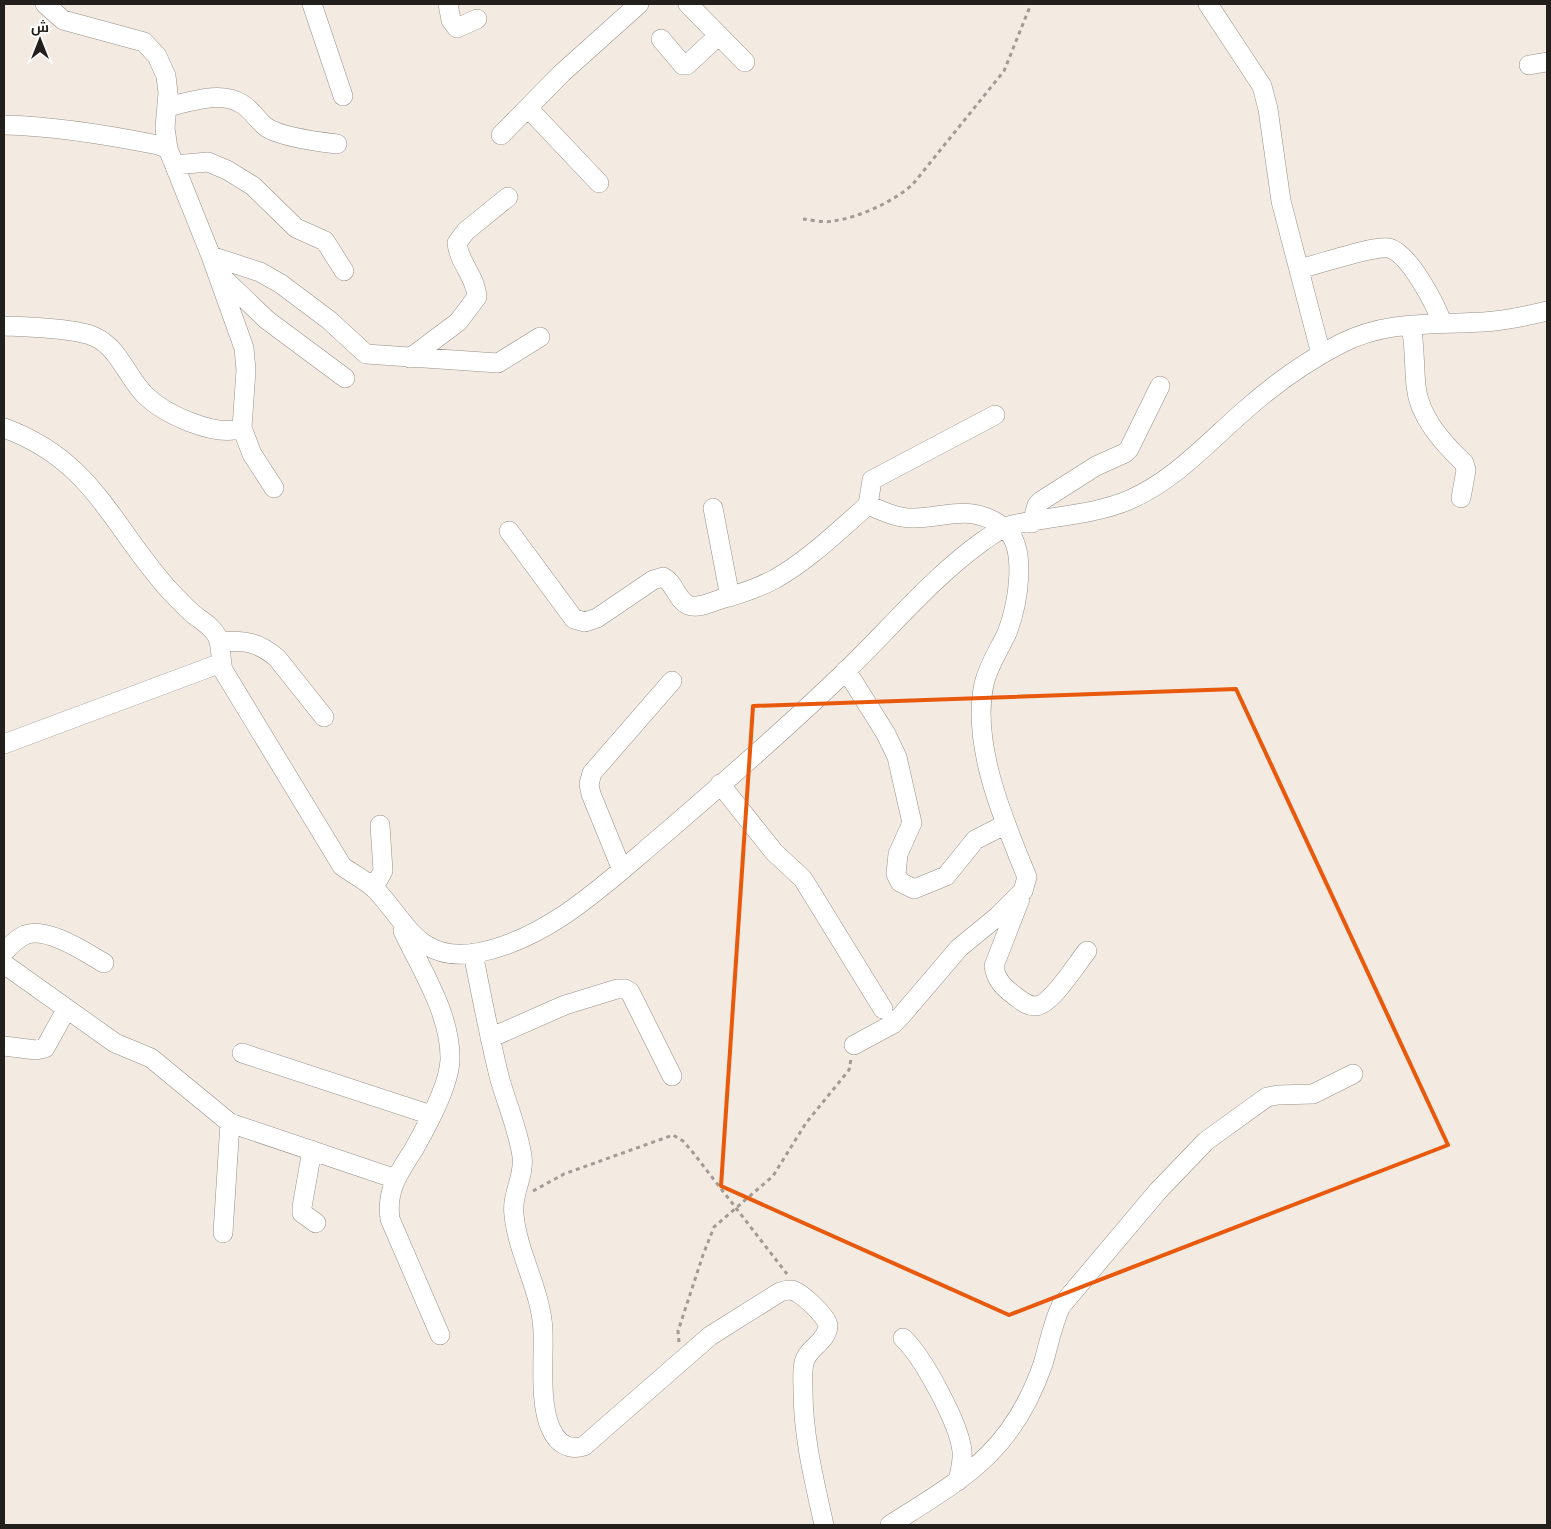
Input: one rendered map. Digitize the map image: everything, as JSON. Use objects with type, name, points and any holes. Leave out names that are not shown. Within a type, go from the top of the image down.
[{"type":"street","points":[[45,4],[63,20],[144,42],[157,56],[166,76],[167,107],[165,128],[172,157],[215,265],[244,348],[246,370],[242,428],[252,454],[274,488]]},
{"type":"street","points":[[312,4],[343,96]]},
{"type":"street","points":[[448,4],[450,20],[457,28],[463,27],[477,19]]},
{"type":"street","points":[[502,135],[562,72],[639,4]]},
{"type":"street","points":[[688,4],[745,62]]},
{"type":"street","points":[[1208,4],[1262,86],[1268,109],[1282,201],[1321,354]]},
{"type":"street","points":[[661,39],[682,64],[687,65],[718,35]]},
{"type":"street","points":[[1528,64],[1547,62]]},
{"type":"street","points":[[167,107],[205,98],[230,99],[241,102],[268,128],[308,140],[337,144]]},
{"type":"street","points":[[528,108],[599,183]]},
{"type":"street","points":[[4,125],[30,125],[149,143],[172,157],[217,164],[253,186],[296,228],[325,241],[344,271]]},
{"type":"street","points":[[410,358],[458,322],[477,297],[474,285],[459,257],[457,243],[466,231],[508,197]]},
{"type":"street","points":[[1299,269],[1389,248],[1395,251],[1417,275],[1433,300],[1442,323]]},
{"type":"street","points":[[215,265],[260,272],[281,284],[329,320],[366,354],[498,363],[540,337]]},
{"type":"street","points":[[215,265],[267,320],[345,378]]},
{"type":"street","points":[[4,428],[45,447],[69,464],[107,506],[148,564],[170,590],[191,613],[213,630],[219,641],[221,663],[342,866],[369,884],[396,917],[418,940],[431,949],[448,953],[473,953],[502,946],[539,929],[582,901],[622,870],[846,670],[948,571],[979,544],[1004,527],[1032,523],[1127,501],[1184,468],[1246,410],[1303,364],[1343,342],[1382,327],[1486,322],[1522,318],[1547,311]]},
{"type":"street","points":[[1411,325],[1415,350],[1418,396],[1433,429],[1464,464],[1466,470],[1461,498]]},
{"type":"street","points":[[4,326],[57,330],[95,337],[119,357],[145,395],[169,412],[202,427],[234,432],[242,428]]},
{"type":"street","points":[[1032,523],[1037,505],[1041,501],[1096,466],[1119,456],[1129,448],[1160,386]]},
{"type":"street","points":[[509,531],[574,619],[585,622],[597,618],[653,580],[663,577],[672,581],[681,599],[689,605],[701,606],[748,592],[775,579],[811,555],[868,505],[872,480],[995,415]]},
{"type":"street","points":[[868,505],[881,511],[914,518],[959,512],[979,514],[1004,527],[1017,549],[1019,574],[1008,631],[984,681],[980,721],[980,734],[1006,824],[1027,877],[994,966],[995,976],[1003,987],[1027,1005],[1038,1006],[1049,1000],[1087,951]]},
{"type":"street","points":[[713,508],[730,597]]},
{"type":"street","points":[[219,641],[247,641],[268,650],[278,658],[324,717]]},
{"type":"street","points":[[4,744],[221,663]]},
{"type":"street","points":[[846,670],[892,744],[906,790],[912,823],[896,862],[896,874],[900,882],[914,889],[946,876],[975,840],[1006,824]]},
{"type":"street","points":[[622,870],[591,794],[589,784],[592,773],[672,681]]},
{"type":"street","points":[[720,784],[774,852],[803,879],[883,1009]]},
{"type":"street","points":[[369,884],[378,880],[383,871],[380,825]]},
{"type":"street","points":[[854,1045],[897,1020],[959,948],[998,916],[1023,891]]},
{"type":"street","points":[[396,917],[432,992],[448,1034],[450,1062],[442,1092],[396,1179],[388,1202],[390,1219],[440,1335]]},
{"type":"street","points":[[4,952],[22,936],[39,932],[64,941],[104,963]]},
{"type":"street","points":[[473,953],[490,1038],[522,1154],[523,1169],[513,1202],[521,1251],[540,1312],[545,1403],[550,1428],[557,1440],[566,1446],[575,1448],[584,1446],[710,1336],[780,1292],[791,1290],[800,1294],[825,1317],[828,1326],[823,1339],[807,1354],[803,1365],[803,1413],[808,1448],[824,1525]]},
{"type":"street","points":[[4,964],[66,1010],[115,1043],[151,1058],[230,1123],[396,1179]]},
{"type":"street","points":[[490,1038],[565,1005],[617,989],[624,989],[630,992],[672,1076]]},
{"type":"street","points":[[4,1046],[36,1050],[45,1048],[66,1010]]},
{"type":"street","points":[[242,1053],[431,1115]]},
{"type":"street","points":[[890,1525],[958,1482],[998,1447],[1010,1432],[1025,1406],[1043,1364],[1052,1325],[1061,1306],[1180,1167],[1206,1140],[1267,1098],[1278,1094],[1313,1094],[1353,1074]]},
{"type":"street","points":[[223,1233],[230,1123]]},
{"type":"street","points":[[312,1150],[302,1213],[316,1223]]},
{"type":"street","points":[[903,1338],[915,1350],[940,1394],[957,1436],[962,1450],[958,1482]]},
{"type":"path","points":[[803,219],[832,222],[900,197],[913,184],[1004,71],[1032,4]]},
{"type":"path","points":[[686,1356],[679,1342],[678,1331],[714,1227],[773,1176],[806,1123],[849,1070],[854,1045]]},
{"type":"path","points":[[513,1202],[564,1174],[673,1135],[682,1140],[780,1264],[800,1294]]},
{"type":"highlighted area","points":[[1236,689],[1448,1145],[1009,1315],[721,1186],[753,706]]}]
